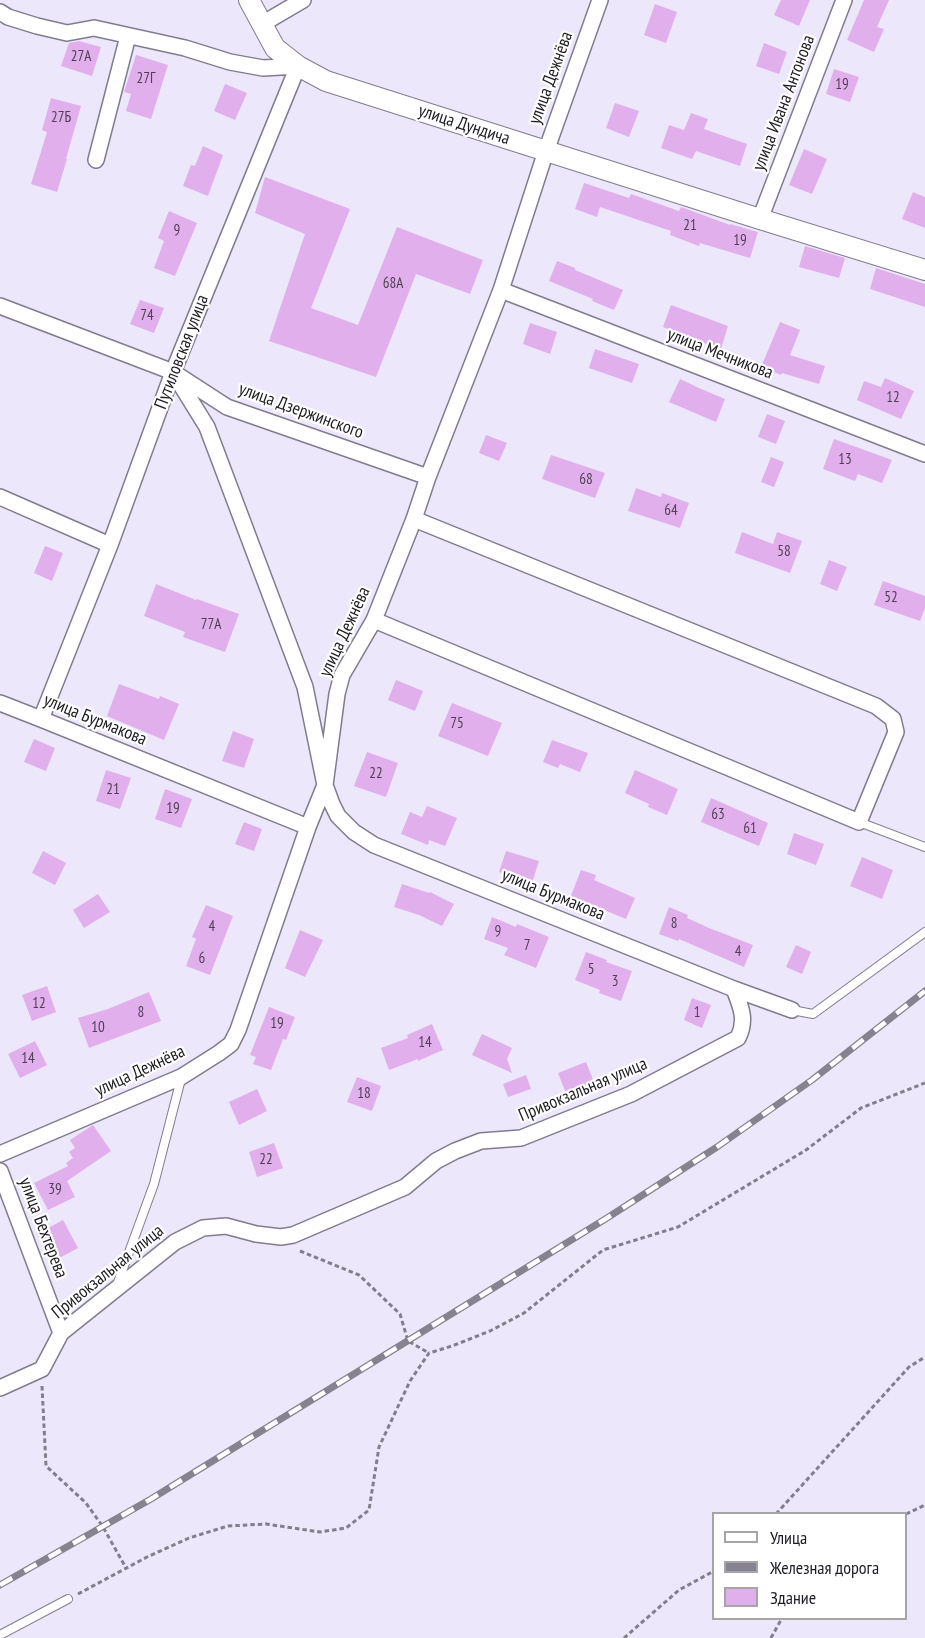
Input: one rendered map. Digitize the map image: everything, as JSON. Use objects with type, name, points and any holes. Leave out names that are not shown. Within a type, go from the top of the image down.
[{"type":"street","points":[[249,0],[275,48],[298,66]]},
{"type":"street","points":[[262,24],[303,0]]},
{"type":"street","name":"улица Дежнёва","points":[[0,1154],[181,1077],[231,1044],[238,1030],[308,827],[325,785],[337,694],[342,675],[375,620],[414,519],[428,477],[501,290],[546,151],[600,0]]},
{"type":"street","name":"улица Ивана Антонова","points":[[759,219],[844,0]]},
{"type":"street","points":[[0,12],[8,17],[67,33],[94,28],[185,48],[230,62],[263,68],[298,66]]},
{"type":"street","points":[[96,160],[128,36]]},
{"type":"street","name":"улица Дундича","points":[[298,66],[326,81],[925,270]]},
{"type":"street","name":"Путиловская улица","points":[[41,719],[110,545],[173,372],[298,66]]},
{"type":"street","name":"улица Мечникова","points":[[501,290],[925,454]]},
{"type":"street","name":"улица Дзержинского","points":[[0,306],[173,372],[227,407],[428,477]]},
{"type":"street","name":"улица Бурмакова","points":[[173,372],[207,427],[305,687],[325,785],[338,816],[354,832],[374,845],[792,1011]]},
{"type":"street","points":[[0,497],[110,545]]},
{"type":"street","points":[[375,620],[859,822],[896,732],[893,719],[876,706],[414,519]]},
{"type":"street","name":"улица Бурмакова","points":[[0,704],[308,827]]},
{"type":"street","name":"Привокзальная улица","points":[[42,1370],[62,1333],[175,1242],[203,1228],[226,1226],[256,1234],[281,1237],[292,1235],[405,1187],[436,1161],[455,1151],[481,1141],[521,1138],[631,1094],[738,1038],[743,1028],[742,1008],[734,989]]},
{"type":"street","name":"улица Бехтерева","points":[[0,1171],[62,1333]]},
{"type":"street","points":[[0,1388],[42,1370]]},
{"type":"lane","points":[[859,822],[925,847]]},
{"type":"lane","points":[[792,1011],[813,1014],[925,932]]},
{"type":"lane","points":[[116,1288],[154,1185],[181,1077]]},
{"type":"lane","points":[[0,1635],[68,1599]]},
{"type":"path","points":[[68,1599],[189,1538],[228,1526],[266,1524],[320,1532],[346,1528],[369,1510],[379,1447],[410,1381],[429,1353],[490,1331],[524,1313],[603,1250],[678,1227],[806,1150],[861,1108],[925,1083]]},
{"type":"path","points":[[298,1250],[359,1275],[400,1314],[408,1341],[429,1353]]},
{"type":"path","points":[[778,1512],[909,1367],[925,1357]]},
{"type":"path","points":[[42,1370],[46,1466],[86,1503],[103,1527],[126,1568]]},
{"type":"path","points":[[907,1514],[925,1505]]},
{"type":"path","points":[[624,1638],[679,1590],[712,1572]]},
{"type":"path","points":[[771,1638],[781,1620]]},
{"type":"building","points":[[781,0],[810,0],[799,26],[774,15]]},
{"type":"building","points":[[864,0],[889,0],[877,27],[884,29],[874,52],[847,40]]},
{"type":"building","points":[[655,4],[677,12],[666,43],[644,35]]},
{"type":"building","points":[[79,41],[101,47],[92,76],[61,66],[69,43]]},
{"type":"building","points":[[764,43],[787,52],[779,74],[756,66]]},
{"type":"building","points":[[136,55],[168,65],[151,119],[126,111],[131,94],[124,92]]},
{"type":"building","points":[[834,69],[859,77],[850,102],[826,94]]},
{"type":"building","points":[[225,84],[247,93],[235,120],[214,111]]},
{"type":"building","points":[[51,98],[81,106],[57,192],[31,184],[47,132],[42,130]]},
{"type":"building","points":[[615,103],[639,111],[629,137],[606,128]]},
{"type":"building","points":[[691,113],[708,119],[704,129],[747,144],[740,166],[696,151],[692,159],[661,148],[669,125],[684,130]]},
{"type":"building","points":[[203,146],[223,155],[208,196],[183,186],[191,165],[195,166]]},
{"type":"building","points":[[804,149],[827,159],[812,194],[789,185]]},
{"type":"building","points":[[265,177],[350,209],[311,308],[358,325],[397,227],[483,260],[470,294],[416,274],[376,377],[269,341],[305,234],[255,213]]},
{"type":"building","points":[[584,183],[629,198],[631,194],[679,211],[681,207],[730,225],[758,232],[750,258],[700,243],[699,246],[670,235],[671,231],[600,207],[597,217],[575,209]]},
{"type":"building","points":[[913,192],[925,197],[925,228],[902,219]]},
{"type":"building","points":[[169,211],[197,223],[175,276],[154,268],[164,241],[158,238]]},
{"type":"building","points":[[805,246],[845,258],[839,278],[799,267]]},
{"type":"building","points":[[557,261],[623,290],[614,310],[549,281]]},
{"type":"building","points":[[876,268],[925,284],[925,307],[870,289]]},
{"type":"building","points":[[140,300],[164,308],[154,333],[130,324]]},
{"type":"building","points":[[671,305],[728,326],[721,349],[663,327]]},
{"type":"building","points":[[780,322],[800,330],[790,355],[825,366],[819,384],[782,373],[781,375],[761,367]]},
{"type":"building","points":[[530,323],[557,332],[550,354],[523,344]]},
{"type":"building","points":[[595,349],[639,364],[632,383],[589,368]]},
{"type":"building","points":[[885,378],[914,391],[901,419],[857,400],[864,381],[881,387]]},
{"type":"building","points":[[680,379],[725,399],[716,422],[669,402]]},
{"type":"building","points":[[767,414],[785,421],[776,444],[758,437]]},
{"type":"building","points":[[486,435],[507,443],[499,461],[479,453]]},
{"type":"building","points":[[834,439],[892,460],[882,483],[858,474],[855,481],[823,469]]},
{"type":"building","points":[[551,455],[605,473],[595,498],[542,479]]},
{"type":"building","points":[[771,457],[784,462],[774,487],[761,482]]},
{"type":"building","points":[[636,488],[661,497],[662,493],[689,503],[680,528],[628,511]]},
{"type":"building","points":[[742,532],[773,544],[777,532],[802,541],[790,573],[735,553]]},
{"type":"building","points":[[45,546],[63,553],[52,581],[34,573]]},
{"type":"building","points":[[829,560],[847,567],[837,591],[820,584]]},
{"type":"building","points":[[883,581],[925,596],[925,608],[920,621],[874,605]]},
{"type":"building","points":[[156,584],[239,614],[225,652],[183,637],[185,632],[144,616]]},
{"type":"building","points":[[396,680],[423,691],[415,711],[388,700]]},
{"type":"building","points":[[119,684],[179,704],[164,740],[107,716]]},
{"type":"building","points":[[452,703],[502,723],[488,756],[438,736]]},
{"type":"building","points":[[233,731],[254,739],[244,768],[222,761]]},
{"type":"building","points":[[34,739],[55,748],[46,771],[24,762]]},
{"type":"building","points":[[552,740],[588,753],[580,772],[560,764],[558,768],[543,762]]},
{"type":"building","points":[[367,752],[398,763],[386,797],[354,786]]},
{"type":"building","points":[[106,770],[131,778],[120,809],[96,801]]},
{"type":"building","points":[[635,770],[678,789],[667,815],[625,793]]},
{"type":"building","points":[[165,789],[192,799],[181,828],[155,819]]},
{"type":"building","points":[[711,798],[768,823],[759,846],[701,822]]},
{"type":"building","points":[[427,806],[457,818],[445,846],[429,840],[428,845],[401,834],[410,812],[422,817]]},
{"type":"building","points":[[244,822],[262,829],[254,851],[235,844]]},
{"type":"building","points":[[794,833],[824,844],[816,865],[787,854]]},
{"type":"building","points":[[43,851],[66,863],[55,885],[32,873]]},
{"type":"building","points":[[506,851],[539,861],[532,883],[499,872]]},
{"type":"building","points":[[862,857],[893,870],[882,899],[850,886]]},
{"type":"building","points":[[581,870],[596,875],[594,880],[635,898],[626,919],[597,907],[595,910],[569,901]]},
{"type":"building","points":[[402,884],[430,892],[454,904],[442,926],[394,907]]},
{"type":"building","points":[[98,894],[110,912],[84,928],[73,910]]},
{"type":"building","points":[[206,905],[233,916],[210,975],[186,966],[196,939],[192,937]]},
{"type":"building","points":[[669,907],[709,928],[753,945],[744,967],[679,939],[678,941],[659,934]]},
{"type":"building","points":[[492,917],[549,937],[536,968],[504,955],[508,948],[484,939]]},
{"type":"building","points":[[300,930],[323,940],[305,977],[285,968]]},
{"type":"building","points":[[796,945],[811,952],[802,974],[786,967]]},
{"type":"building","points":[[586,952],[632,971],[621,1001],[599,993],[600,990],[575,980]]},
{"type":"building","points":[[47,986],[56,1012],[32,1021],[22,995]]},
{"type":"building","points":[[149,992],[161,1021],[89,1048],[78,1018],[108,1009]]},
{"type":"building","points":[[692,998],[711,1005],[702,1028],[684,1020]]},
{"type":"building","points":[[269,1007],[295,1017],[286,1040],[283,1039],[271,1070],[253,1064],[256,1057],[250,1055]]},
{"type":"building","points":[[432,1024],[443,1050],[389,1070],[381,1048],[408,1038],[407,1035]]},
{"type":"building","points":[[482,1034],[512,1048],[507,1059],[512,1073],[472,1055]]},
{"type":"building","points":[[35,1041],[47,1065],[20,1078],[8,1054]]},
{"type":"building","points":[[586,1062],[596,1087],[568,1098],[558,1073]]},
{"type":"building","points":[[526,1075],[531,1089],[508,1097],[503,1084]]},
{"type":"building","points":[[357,1077],[381,1086],[372,1111],[347,1102]]},
{"type":"building","points":[[257,1089],[267,1111],[239,1125],[229,1102]]},
{"type":"building","points":[[93,1125],[111,1151],[67,1181],[75,1197],[48,1210],[34,1183],[68,1166],[66,1163],[73,1158],[69,1152],[75,1148],[70,1140]]},
{"type":"building","points":[[274,1143],[283,1168],[257,1177],[249,1152]]},
{"type":"building","points":[[63,1220],[78,1248],[52,1262],[37,1234]]},
{"type":"railway","points":[[0,1585],[151,1499],[607,1218],[717,1147],[812,1080],[925,991]]}]
